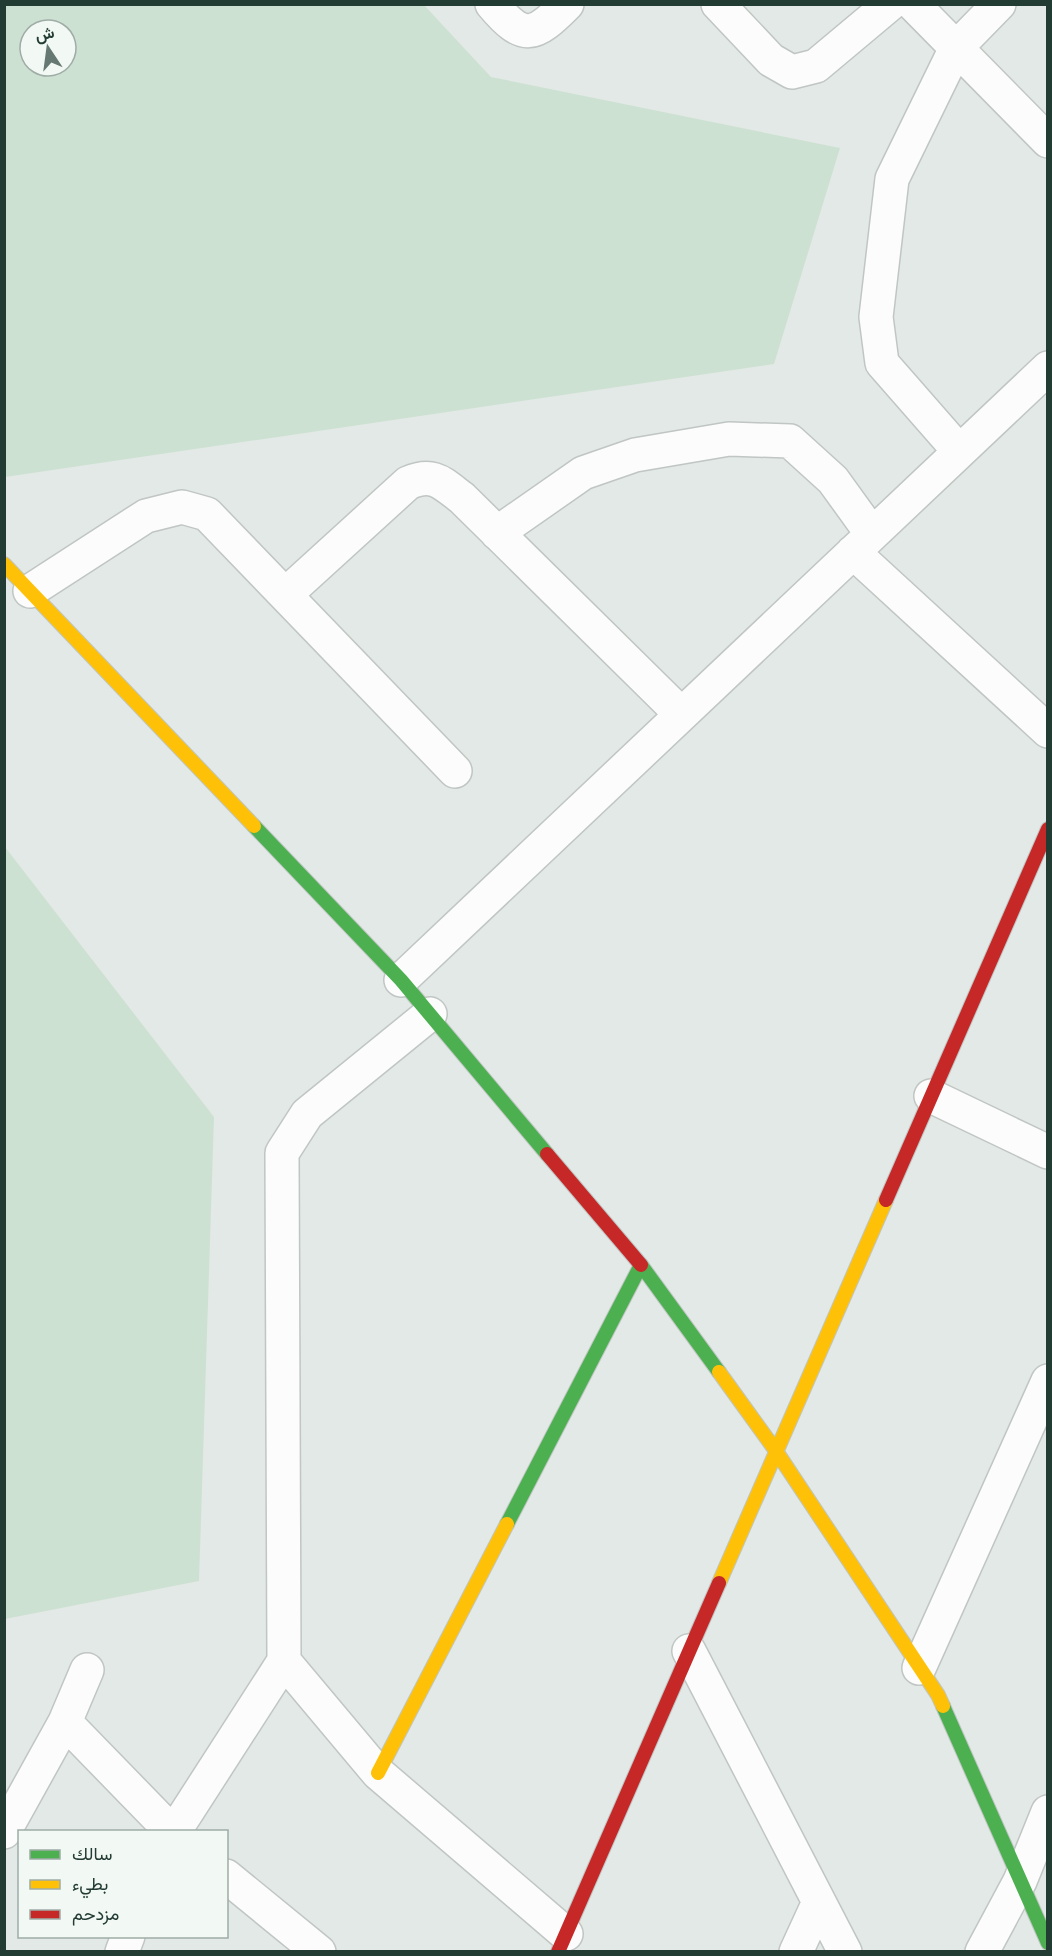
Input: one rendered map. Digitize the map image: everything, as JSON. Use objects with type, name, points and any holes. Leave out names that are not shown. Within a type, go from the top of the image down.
[{"type":"street","points":[[492,4],[509,25],[528,32],[546,25],[567,4]]},
{"type":"street","points":[[718,4],[771,60],[792,72],[816,66],[890,4]]},
{"type":"street","points":[[913,4],[1047,141]]},
{"type":"street","points":[[959,451],[882,363],[876,317],[892,179],[956,48],[999,4]]},
{"type":"street","points":[[400,980],[1047,368]]},
{"type":"street","points":[[497,533],[584,473],[635,455],[729,439],[790,441],[833,480],[862,543],[1047,731]]},
{"type":"street","points":[[285,595],[408,483],[420,478],[436,478],[462,498],[681,714]]},
{"type":"street","points":[[30,591],[146,516],[182,507],[207,514],[455,771]]},
{"type":"street","points":[[4,564],[400,980],[641,1265],[776,1451],[938,1695],[1047,1943]]},
{"type":"street","points":[[284,1661],[378,1773],[562,1943],[1047,829]]},
{"type":"street","points":[[174,1830],[284,1661],[282,1153],[307,1114],[430,1014]]},
{"type":"street","points":[[931,1096],[1047,1152]]},
{"type":"street","points":[[378,1773],[641,1265]]},
{"type":"street","points":[[919,1668],[1047,1381]]},
{"type":"street","points":[[689,1651],[845,1952]]},
{"type":"street","points":[[4,1832],[65,1722],[87,1670]]},
{"type":"street","points":[[65,1722],[171,1830]]},
{"type":"street","points":[[982,1952],[1020,1881],[1047,1812]]},
{"type":"street","points":[[228,1878],[311,1949]]},
{"type":"street","points":[[796,1952],[819,1902]]},
{"type":"green space","points":[[4,5],[424,5],[491,77],[840,148],[774,364],[5,477]]},
{"type":"green space","points":[[5,847],[214,1117],[199,1581],[5,1619]]},
{"type":"traffic: fast","points":[[254,826],[401,980],[547,1154]]},
{"type":"traffic: fast","points":[[507,1524],[641,1265],[719,1372]]},
{"type":"traffic: fast","points":[[943,1706],[1048,1943]]},
{"type":"traffic: slow","points":[[4,564],[254,826]]},
{"type":"traffic: slow","points":[[719,1583],[886,1200]]},
{"type":"traffic: slow","points":[[719,1372],[776,1451],[938,1695],[943,1706]]},
{"type":"traffic: slow","points":[[378,1773],[507,1524]]},
{"type":"traffic: jam","points":[[886,1200],[1048,829]]},
{"type":"traffic: jam","points":[[547,1154],[641,1265]]},
{"type":"traffic: jam","points":[[558,1952],[719,1583]]}]
